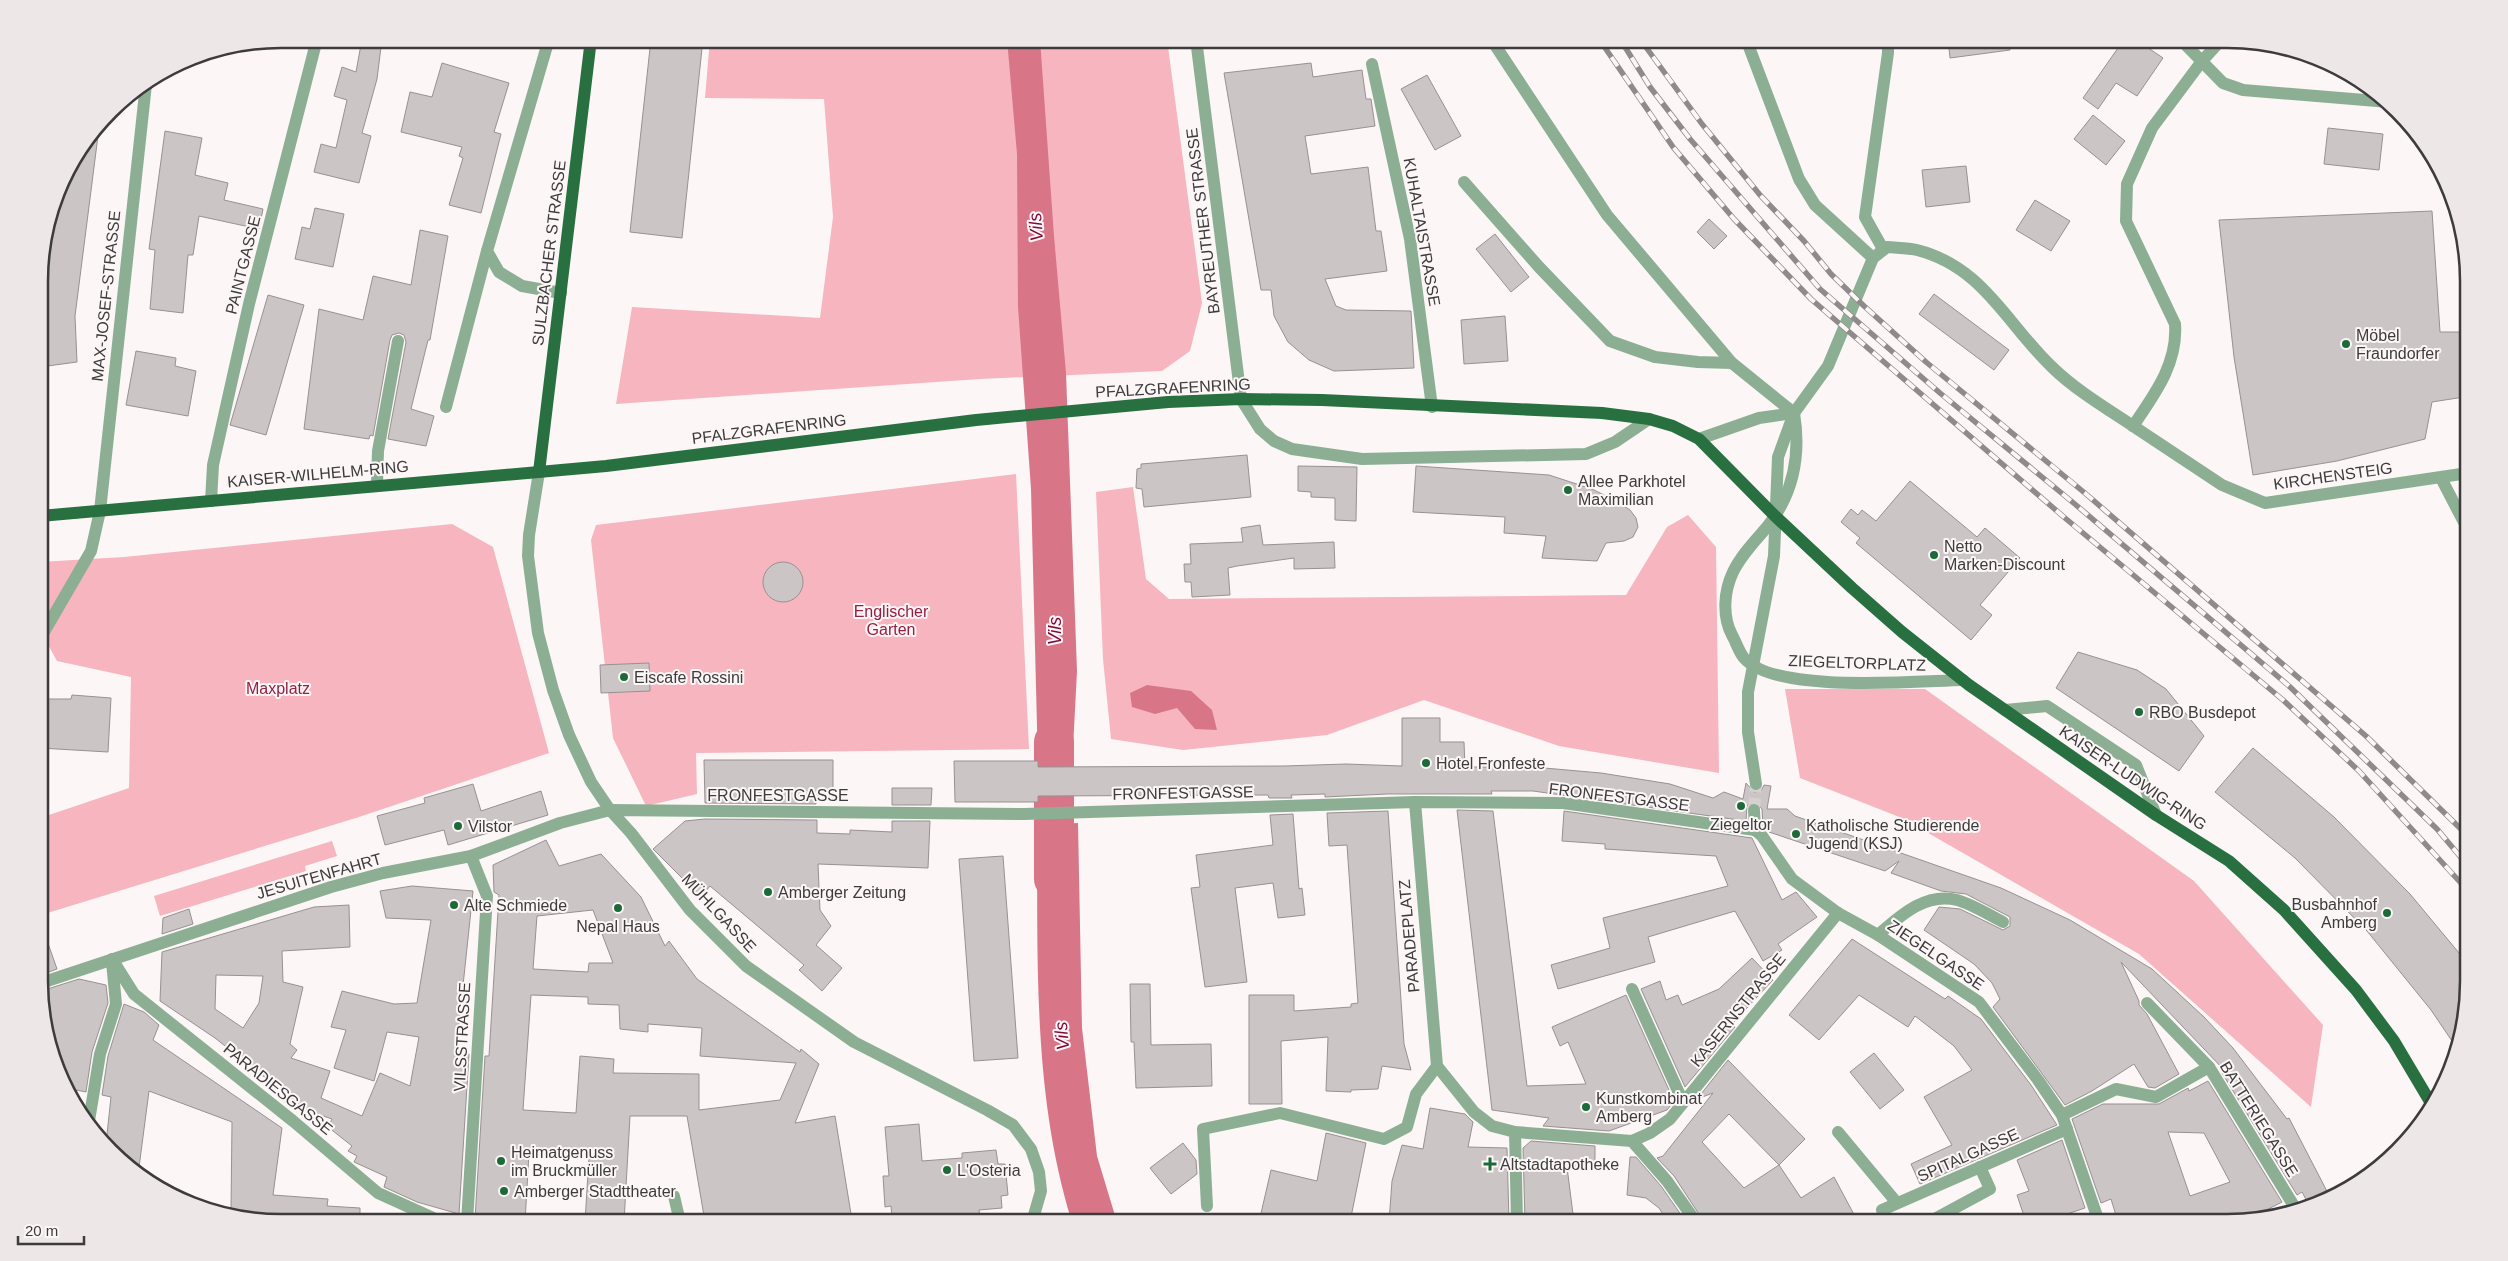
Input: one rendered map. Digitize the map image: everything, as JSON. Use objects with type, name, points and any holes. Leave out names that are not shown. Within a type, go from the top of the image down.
[{"type":"main road","name":"SULZBACHER STRASSE","points":[[539,472],[590,48]]},
{"type":"main road","name":"PFALZGRAFENRING","points":[[539,472],[976,420],[1124,405],[1241,399],[1322,400],[1432,407],[1602,413],[1649,419],[1673,426],[1699,439],[1775,516]]},
{"type":"main road","name":"KAISER-WILHELM-RING","points":[[48,515],[377,484],[539,472]]},
{"type":"main road","name":"KAISER-LUDWIG-RING","points":[[1775,516],[1902,632],[1963,680],[2156,815],[2229,861],[2284,910],[2321,949],[2371,1008],[2394,1041],[2428,1099]]},
{"type":"street","name":"PAINTGASSE","points":[[211,501],[213,465],[243,332],[315,48]]},
{"type":"street","points":[[446,407],[487,251],[546,48]]},
{"type":"street","name":"BAYREUTHER STRASSE","points":[[1197,48],[1241,399]]},
{"type":"street","points":[[1497,48],[1607,215],[1732,362],[1794,413]]},
{"type":"street","points":[[1749,48],[1799,180],[1815,205],[1873,258]]},
{"type":"street","points":[[1755,781],[1747,718],[1748,692],[1774,556],[1778,457],[1794,413],[1828,366],[1873,258],[1883,250],[1865,217],[1888,48]]},
{"type":"street","points":[[2189,48],[2223,83],[2242,90],[2376,101]]},
{"type":"street","points":[[2133,426],[2166,374],[2176,340],[2175,324],[2126,221],[2127,184],[2152,128],[2214,48]]},
{"type":"street","name":"KUHALTAISTRASSE","points":[[1372,64],[1410,239],[1432,407]]},
{"type":"street","name":"MAX-JOSEF-STRASSE","points":[[100,511],[145,91]]},
{"type":"street","points":[[1464,182],[1539,267],[1610,341],[1655,357],[1698,362],[1732,362]]},
{"type":"street","name":"KIRCHENSTEIG","points":[[1883,250],[1887,246],[1917,250],[1954,265],[1985,289],[2053,368],[2095,401],[2222,485],[2265,502],[2460,474]]},
{"type":"street","points":[[487,251],[499,272],[522,286],[562,293]]},
{"type":"street","points":[[377,484],[378,451],[398,341]]},
{"type":"street","points":[[1241,399],[1260,429],[1274,441],[1292,449],[1362,459],[1586,454],[1615,442],[1649,419]]},
{"type":"street","points":[[1699,439],[1759,418],[1794,413]]},
{"type":"street","name":"ZIEGELTORPLATZ","points":[[1794,413],[1797,429],[1794,474],[1786,496],[1775,516],[1740,560],[1732,574],[1725,600],[1728,627],[1744,658],[1766,673],[1798,680],[1856,682],[1963,680]]},
{"type":"street","name":"MÜHLGASSE","points":[[539,472],[529,535],[528,556],[538,633],[552,690],[569,735],[591,782],[610,810],[631,833],[690,910],[746,966],[854,1042],[1013,1125],[1031,1149],[1039,1172],[1041,1191],[1034,1214]]},
{"type":"street","points":[[2441,478],[2460,515]]},
{"type":"street","points":[[48,625],[91,551],[100,511]]},
{"type":"street","points":[[2005,710],[2047,706],[2136,765],[2156,815]]},
{"type":"street","name":"FRONFESTGASSE","points":[[610,810],[1024,814],[1415,802],[1564,803],[1755,830]]},
{"type":"street","name":"PARADEPLATZ","points":[[1415,802],[1437,1066]]},
{"type":"street","name":"JESUITENFAHRT","points":[[48,981],[331,887],[383,873],[471,856],[560,823],[610,810]]},
{"type":"street","points":[[1754,810],[1755,830]]},
{"type":"street","name":"ZIEGELGASSE","points":[[1755,830],[1792,879],[1838,913],[1878,935],[1979,1002],[2038,1080],[2062,1116],[2096,1214]]},
{"type":"street","name":"VILSSTRASSE","points":[[467,1214],[487,896],[471,856]]},
{"type":"street","points":[[1878,935],[1903,913],[1933,899],[1957,900],[2003,922]]},
{"type":"street","name":"KASERNSTRASSE","points":[[1516,1132],[1632,1140],[1650,1134],[1670,1119],[1838,913]]},
{"type":"street","points":[[90,1114],[100,1054],[116,1004],[112,959]]},
{"type":"street","name":"PARADIESGASSE","points":[[112,959],[134,994],[293,1121],[378,1193],[424,1214]]},
{"type":"street","points":[[1632,989],[1683,1102]]},
{"type":"street","name":"BATTERIEGASSE","points":[[2147,1004],[2209,1068],[2293,1204]]},
{"type":"street","points":[[1207,1206],[1203,1129],[1280,1113],[1384,1139],[1407,1127],[1416,1094],[1437,1066],[1474,1112],[1492,1126],[1516,1132],[1517,1214]]},
{"type":"street","points":[[2062,1116],[2116,1089],[2156,1096],[2209,1068]]},
{"type":"street","name":"SPITALGASSE","points":[[1882,1210],[2067,1130]]},
{"type":"street","points":[[1838,1132],[1897,1203]]},
{"type":"street","points":[[1632,1140],[1667,1181],[1690,1214]]},
{"type":"street","points":[[1944,1214],[1990,1189],[1980,1167]]},
{"type":"street","points":[[674,1196],[678,1214]]},
{"type":"green space","points":[[709,48],[1168,48],[1202,303],[1190,351],[1162,371],[980,379],[616,404],[632,307],[820,318],[833,217],[824,99],[705,98]]},
{"type":"green space","name":"Englischer Garten","points":[[1016,474],[1029,749],[696,753],[697,794],[646,806],[613,738],[591,540],[596,525]]},
{"type":"green space","points":[[1133,487],[1146,579],[1169,599],[1626,595],[1667,527],[1688,515],[1716,547],[1719,773],[1559,746],[1424,700],[1327,735],[1183,750],[1111,739],[1103,659],[1096,492]]},
{"type":"green space","name":"Maxplatz","points":[[452,524],[493,547],[549,753],[359,817],[48,913],[48,815],[129,788],[131,677],[57,661],[48,645],[48,562],[124,557]]},
{"type":"green space","points":[[1785,689],[1925,689],[2194,881],[2323,1025],[2311,1107],[2139,954],[1902,818],[1800,778]]},
{"type":"green space","points":[[332,841],[337,856],[305,866],[306,871],[160,916],[154,896]]},
{"type":"water","points":[[1008,48],[1041,48],[1066,373],[1077,671],[1072,767],[1038,766],[1031,489],[1018,307],[1017,154]]},
{"type":"water","points":[[1147,685],[1191,691],[1212,710],[1217,730],[1195,729],[1177,708],[1155,714],[1132,707],[1130,693]]},
{"type":"water","points":[[1078,823],[1082,1028],[1097,1156],[1115,1214],[1070,1214],[1059,1174],[1050,1125],[1040,1025],[1037,825]]},
{"type":"building","points":[[360,48],[381,48],[377,79],[362,133],[371,136],[359,183],[314,172],[321,144],[336,148],[347,100],[334,96],[342,67],[356,72]]},
{"type":"building","points":[[650,48],[702,48],[682,238],[630,232]]},
{"type":"building","points":[[1949,48],[2010,48],[2010,50],[1950,58]]},
{"type":"building","points":[[2118,48],[2148,48],[2163,58],[2137,96],[2116,83],[2098,109],[2083,98]]},
{"type":"building","points":[[442,63],[509,83],[494,132],[501,134],[481,213],[449,205],[463,158],[459,156],[462,147],[401,132],[410,92],[432,97]]},
{"type":"building","points":[[1311,63],[1313,77],[1362,70],[1366,99],[1371,99],[1375,126],[1305,136],[1311,174],[1368,167],[1376,231],[1381,231],[1387,271],[1325,279],[1336,306],[1346,310],[1411,311],[1414,368],[1334,371],[1309,360],[1288,342],[1274,316],[1271,290],[1261,290],[1224,73]]},
{"type":"building","points":[[1427,75],[1461,136],[1435,150],[1401,89]]},
{"type":"building","points":[[2093,115],[2125,141],[2106,165],[2074,139]]},
{"type":"building","points":[[2328,128],[2383,134],[2379,170],[2324,164]]},
{"type":"building","points":[[165,131],[202,138],[195,175],[228,183],[224,200],[263,209],[259,229],[199,216],[193,255],[188,255],[183,313],[150,309],[155,250],[149,249]]},
{"type":"building","points":[[98,136],[75,316],[77,362],[48,366],[49,250],[55,220],[65,191],[79,164]]},
{"type":"building","points":[[1966,166],[1970,202],[1926,207],[1922,170]]},
{"type":"building","points":[[2035,200],[2070,221],[2051,251],[2016,230]]},
{"type":"building","points":[[315,208],[344,214],[333,267],[295,259],[302,227],[310,229]]},
{"type":"building","name":"Möbel Fraundorfer","points":[[2432,211],[2440,332],[2460,332],[2460,398],[2432,402],[2425,439],[2337,461],[2253,475],[2234,357],[2219,220]]},
{"type":"building","points":[[1709,219],[1727,236],[1714,249],[1697,232]]},
{"type":"building","points":[[420,230],[448,236],[430,340],[428,340],[411,409],[434,416],[426,446],[388,439],[406,342],[404,335],[399,333],[392,335],[390,340],[373,436],[370,435],[369,439],[304,429],[319,309],[363,320],[373,276],[411,285]]},
{"type":"building","points":[[1495,234],[1529,277],[1511,292],[1476,249]]},
{"type":"building","points":[[1934,294],[2009,350],[1994,370],[1919,314]]},
{"type":"building","points":[[268,295],[304,305],[266,435],[230,425]]},
{"type":"building","points":[[1505,316],[1508,361],[1464,364],[1461,320]]},
{"type":"building","points":[[136,351],[176,358],[175,366],[196,371],[188,416],[126,405]]},
{"type":"building","points":[[1247,455],[1251,497],[1144,507],[1142,489],[1136,488],[1137,469],[1141,468],[1141,464]]},
{"type":"building","points":[[1298,466],[1357,467],[1356,521],[1335,520],[1335,498],[1311,497],[1311,492],[1298,491]]},
{"type":"building","points":[[1416,466],[1549,475],[1592,489],[1616,501],[1630,510],[1636,518],[1638,527],[1633,537],[1624,541],[1606,543],[1597,561],[1542,558],[1546,536],[1504,533],[1505,517],[1413,512]]},
{"type":"building","name":"Netto Marken-Discount","points":[[1910,481],[1977,537],[1985,528],[2020,558],[1980,605],[1992,615],[1971,640],[1856,543],[1860,538],[1841,522],[1851,509],[1858,515],[1862,510],[1876,521]]},
{"type":"building","points":[[1260,525],[1263,545],[1334,542],[1335,568],[1294,569],[1294,558],[1237,566],[1228,568],[1230,595],[1192,597],[1191,582],[1185,582],[1184,564],[1191,564],[1190,544],[1243,542],[1241,528]]},
{"type":"building","points":[[783,562],[797,568],[803,582],[797,596],[783,602],[769,596],[763,582],[769,568]]},
{"type":"building","name":"RBO Busdepot","points":[[2078,652],[2137,670],[2166,689],[2204,736],[2179,771],[2056,688]]},
{"type":"building","points":[[649,663],[650,691],[601,693],[600,665]]},
{"type":"building","points":[[72,695],[111,698],[108,752],[48,748],[48,699],[71,699]]},
{"type":"building","points":[[1402,718],[1440,718],[1440,742],[1464,742],[1465,767],[1533,767],[1601,773],[1670,784],[1713,798],[1724,792],[1743,799],[1746,783],[1754,792],[1761,791],[1764,785],[1771,786],[1767,809],[1787,809],[1795,816],[2001,888],[2070,920],[2152,969],[2204,1017],[2233,1048],[2287,1119],[2289,1118],[2327,1191],[2306,1200],[2302,1192],[2297,1195],[2222,1073],[2225,1071],[2121,962],[2139,1001],[2139,1005],[2147,1014],[2179,1074],[2155,1088],[2148,1087],[2134,1064],[2092,1091],[2065,1105],[1993,1007],[2000,999],[1992,983],[1974,964],[1924,930],[1939,907],[1960,909],[2003,930],[2010,926],[2010,917],[1966,894],[1941,891],[1891,873],[1899,861],[1885,871],[1769,832],[1763,826],[1762,809],[1757,803],[1750,803],[1747,806],[1746,821],[1533,791],[1491,791],[1492,794],[1387,794],[1325,797],[1325,794],[1291,795],[1292,798],[1269,798],[1268,795],[1038,796],[1038,802],[955,802],[954,761],[1038,761],[1038,767],[1346,764],[1402,766]]},
{"type":"building","name":"Busbahnhof Amberg","points":[[2253,748],[2334,817],[2410,894],[2460,954],[2459,1011],[2453,1042],[2431,1010],[2367,931],[2295,858],[2215,792]]},
{"type":"building","points":[[704,760],[833,760],[833,799],[816,799],[816,804],[705,803]]},
{"type":"building","points":[[473,784],[481,811],[541,791],[548,815],[448,845],[444,830],[385,845],[377,816],[425,803],[424,798]]},
{"type":"building","points":[[892,788],[932,788],[931,805],[892,805]]},
{"type":"building","points":[[1457,810],[1493,811],[1527,1086],[1586,1084],[1568,1042],[1560,1046],[1552,1027],[1626,995],[1674,1101],[1667,1110],[1609,1131],[1543,1126],[1549,1118],[1492,1110]]},
{"type":"building","points":[[1388,811],[1404,1044],[1411,1070],[1382,1066],[1378,1089],[1351,1090],[1351,1092],[1326,1091],[1328,1037],[1281,1041],[1282,1104],[1249,1104],[1249,995],[1294,995],[1294,1011],[1351,1007],[1351,1004],[1358,1003],[1347,845],[1329,846],[1327,813]]},
{"type":"building","points":[[1564,811],[1752,838],[1782,900],[1796,892],[1817,917],[1778,944],[1782,950],[1763,961],[1735,911],[1648,937],[1655,962],[1558,989],[1551,965],[1610,948],[1603,918],[1728,886],[1716,856],[1605,849],[1605,844],[1562,841]]},
{"type":"building","points":[[1293,814],[1299,889],[1302,888],[1305,915],[1278,918],[1273,883],[1235,888],[1247,982],[1205,987],[1191,888],[1200,887],[1196,855],[1273,845],[1270,815]]},
{"type":"building","name":"Amberger Zeitung","points":[[705,819],[817,820],[817,833],[850,834],[850,830],[892,832],[892,821],[930,821],[928,868],[818,864],[820,910],[831,926],[816,945],[842,968],[822,991],[799,970],[804,965],[710,886],[701,897],[653,849],[685,821]]},
{"type":"building","points":[[546,840],[559,866],[601,854],[641,897],[665,946],[669,941],[697,979],[800,1052],[801,1049],[819,1064],[795,1123],[835,1116],[851,1214],[704,1214],[687,1116],[630,1116],[624,1214],[585,1214],[589,1157],[529,1153],[525,1214],[475,1214],[485,1056],[489,1056],[499,895],[494,892],[493,865]],"holes":[[[593,910],[613,963],[589,963],[588,972],[533,969],[537,916]],[[531,995],[588,997],[588,1004],[619,1005],[620,1029],[648,1032],[648,1024],[702,1028],[700,1056],[796,1063],[780,1100],[699,1110],[699,1074],[613,1073],[614,1059],[580,1056],[576,1113],[523,1110]]]},
{"type":"building","points":[[1003,856],[1018,1058],[974,1061],[959,859]]},
{"type":"building","points":[[412,886],[473,891],[456,1052],[469,1054],[459,1214],[417,1202],[384,1187],[387,1177],[354,1162],[357,1156],[348,1151],[352,1146],[328,1127],[332,1119],[306,1110],[215,1038],[160,1001],[162,952],[314,907],[349,905],[350,947],[282,951],[283,982],[303,987],[290,1044],[297,1050],[291,1058],[330,1071],[321,1098],[362,1116],[380,1073],[410,1086],[419,1037],[387,1032],[374,1081],[334,1068],[346,1030],[331,1027],[342,991],[394,1004],[417,1003],[431,920],[386,918],[380,891]],"holes":[[[216,975],[263,976],[259,1003],[243,1028],[215,1009]]]},
{"type":"building","points":[[189,909],[193,924],[162,934],[163,918]]},
{"type":"building","points":[[1852,939],[1945,999],[1948,996],[1981,1019],[2031,1085],[2057,1125],[1920,1184],[1911,1164],[1952,1145],[1924,1097],[1972,1070],[1954,1046],[1915,1016],[1908,1027],[1859,995],[1819,1040],[1789,1015]]},
{"type":"building","points":[[48,943],[57,969],[48,972]]},
{"type":"building","points":[[1752,958],[1773,980],[1732,1024],[1735,1027],[1685,1087],[1641,989],[1660,981],[1666,1000],[1678,995],[1682,1005],[1719,989]]},
{"type":"building","points":[[79,979],[106,985],[108,1003],[92,1052],[86,1092],[75,1090],[65,1070],[55,1041],[49,1011],[48,989]]},
{"type":"building","points":[[1130,984],[1150,984],[1151,1045],[1211,1044],[1212,1086],[1136,1088],[1134,1042],[1131,1042]]},
{"type":"building","points":[[124,1004],[144,1012],[159,1025],[153,1040],[282,1128],[273,1195],[328,1199],[327,1206],[360,1208],[360,1214],[281,1214],[250,1212],[231,1208],[232,1122],[149,1091],[139,1165],[107,1136],[111,1097],[102,1095],[108,1056]]},
{"type":"building","points":[[1874,1053],[1904,1090],[1880,1109],[1850,1072]]},
{"type":"building","points":[[1728,1060],[1805,1139],[1779,1165],[1801,1198],[1834,1177],[1854,1214],[1699,1214],[1674,1176],[1657,1158],[1663,1156],[1713,1093],[1697,1099]],"holes":[[[1729,1114],[1779,1165],[1744,1188],[1702,1142]]]},
{"type":"building","points":[[2208,1081],[2282,1202],[2265,1211],[2227,1214],[2116,1214],[2111,1199],[2101,1203],[2072,1119],[2103,1104],[2159,1104],[2188,1088],[2189,1091]],"holes":[[[2168,1132],[2204,1133],[2230,1182],[2190,1196]]]},
{"type":"building","points":[[1430,1108],[1465,1114],[1473,1122],[1468,1147],[1507,1148],[1509,1214],[1390,1214],[1392,1181],[1402,1145],[1423,1149]]},
{"type":"building","name":"L'Osteria","points":[[919,1124],[922,1161],[962,1158],[962,1153],[996,1150],[998,1164],[1005,1164],[1008,1195],[1001,1196],[1002,1208],[979,1210],[980,1214],[892,1214],[891,1206],[885,1207],[883,1176],[889,1176],[885,1127]]},
{"type":"building","points":[[1326,1133],[1366,1143],[1352,1214],[1261,1214],[1271,1170],[1317,1181]]},
{"type":"building","points":[[2062,1140],[2085,1208],[2067,1214],[2023,1214],[2017,1195],[2029,1191],[2017,1160]]},
{"type":"building","points":[[1531,1141],[1595,1146],[1595,1169],[1567,1167],[1573,1214],[1525,1214],[1523,1148]]},
{"type":"building","points":[[1183,1143],[1196,1160],[1197,1174],[1171,1194],[1150,1168]]},
{"type":"building","points":[[1630,1157],[1636,1157],[1661,1186],[1680,1214],[1663,1214],[1659,1208],[1646,1198],[1627,1195]]},
{"type":"waterway","name":"Vils","points":[[1054,742],[1054,879]]},
{"type":"tunnel","points":[[1754,810],[1756,784]]},
{"type":"railway","points":[[1605,48],[1673,147],[1734,219],[1811,299],[2065,518],[2283,700],[2359,771],[2460,882]]},
{"type":"railway","points":[[1626,48],[1650,87],[1690,139],[1820,289],[1940,393],[2076,505],[2289,686],[2437,829],[2460,856]]},
{"type":"railway","points":[[1647,48],[1702,124],[1760,195],[1804,241],[1831,274],[1864,306],[1926,362],[2086,494],[2366,736],[2460,828]]},
{"type":"place","name":"Möbel Fraundorfer","points":[[2346,344]]},
{"type":"place","name":"Allee Parkhotel Maximilian","points":[[1568,490]]},
{"type":"place","name":"Netto Marken-Discount","points":[[1934,555]]},
{"type":"place","name":"Eiscafe Rossini","points":[[624,677]]},
{"type":"place","name":"RBO Busdepot","points":[[2139,712]]},
{"type":"place","name":"Hotel Fronfeste","points":[[1426,763]]},
{"type":"place","name":"Ziegeltor","points":[[1741,806]]},
{"type":"place","name":"Vilstor","points":[[458,826]]},
{"type":"place","name":"Katholische Studierende Jugend (KSJ)","points":[[1796,834]]},
{"type":"place","name":"Amberger Zeitung","points":[[768,892]]},
{"type":"place","name":"Alte Schmiede","points":[[454,905]]},
{"type":"place","name":"Nepal Haus","points":[[618,908]]},
{"type":"place","name":"Busbahnhof Amberg","points":[[2387,913]]},
{"type":"place","name":"Kunstkombinat Amberg","points":[[1586,1107]]},
{"type":"place","name":"Heimatgenuss im Bruckmüller","points":[[501,1161]]},
{"type":"place","name":"Altstadtapotheke","points":[[1490,1164]]},
{"type":"place","name":"L'Osteria","points":[[947,1170]]},
{"type":"place","name":"Amberger Stadttheater","points":[[504,1191]]}]
